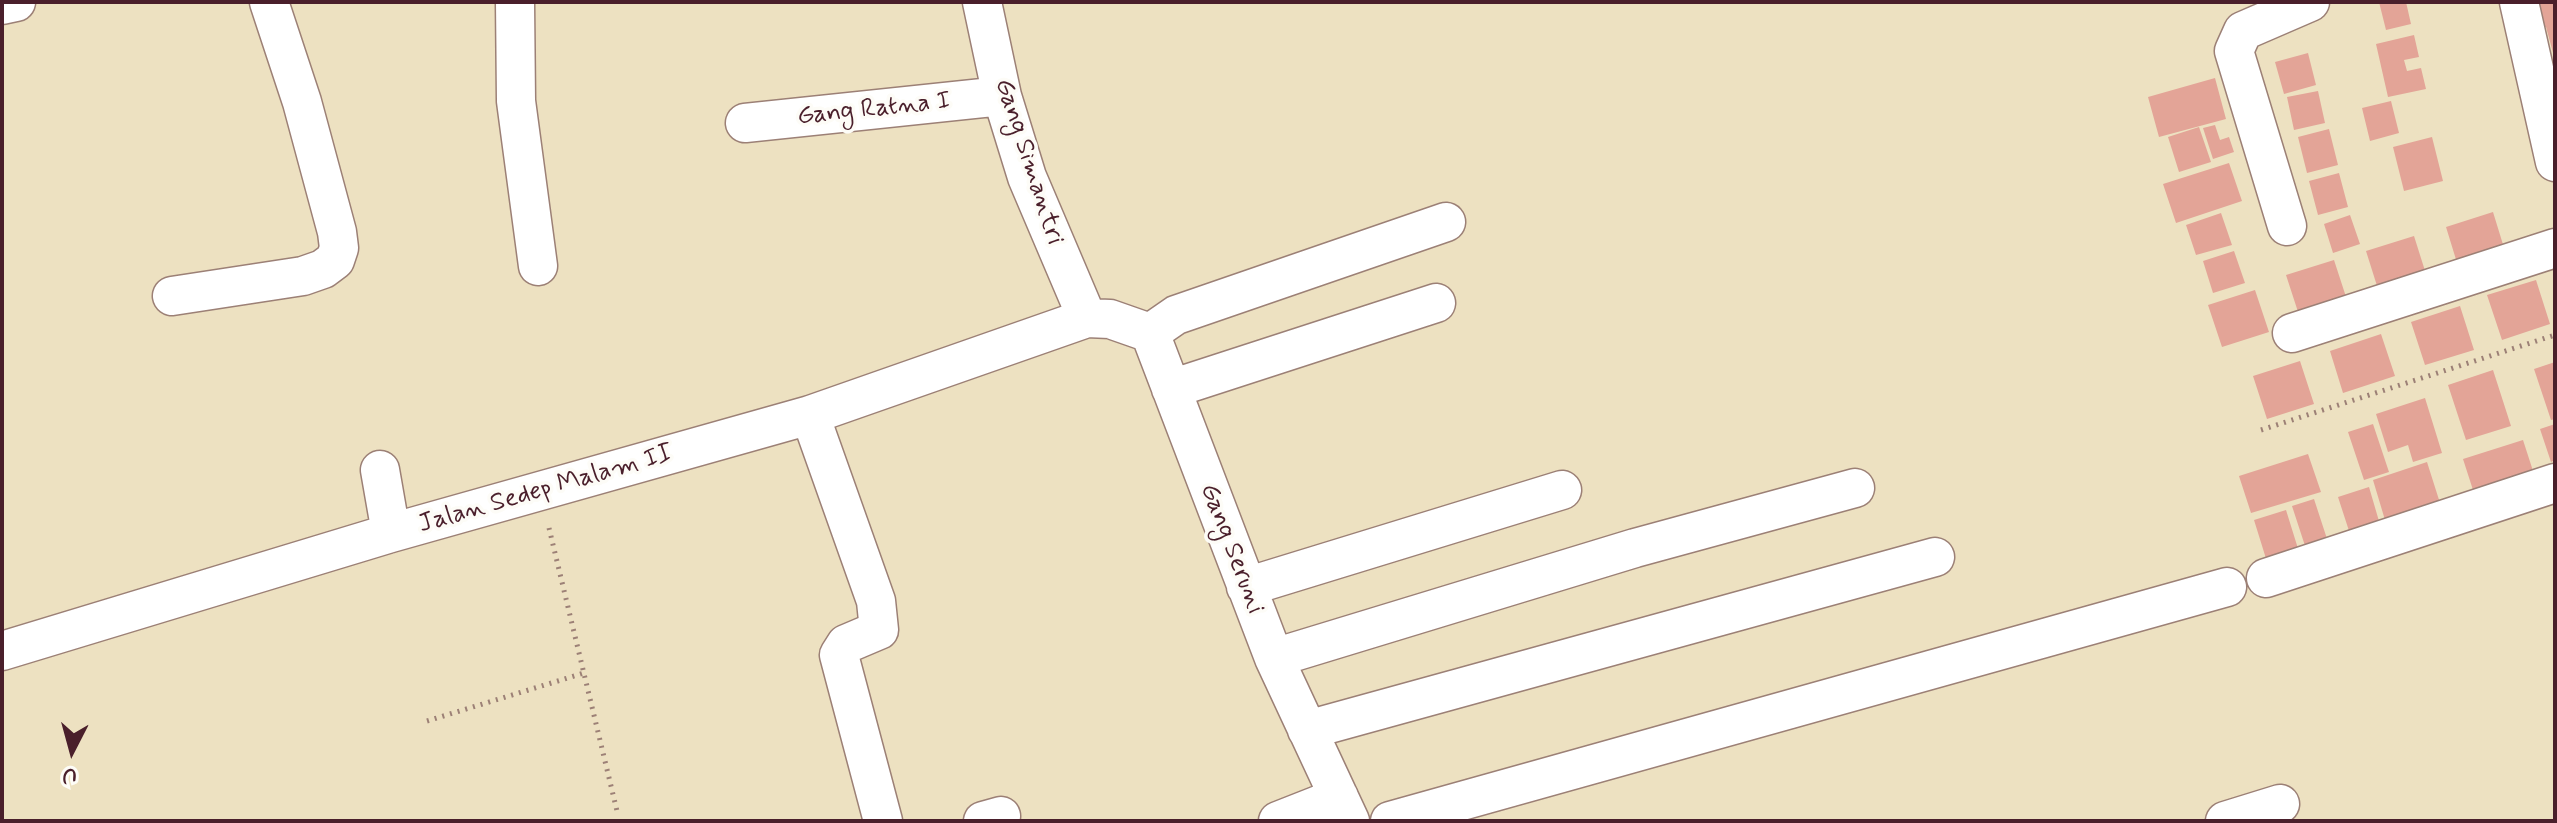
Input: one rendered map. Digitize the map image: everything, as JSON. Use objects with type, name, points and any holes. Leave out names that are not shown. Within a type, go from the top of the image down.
[{"type":"street","points":[[2,5],[16,2]]},
{"type":"street","points":[[172,296],[303,276],[323,269],[335,260],[339,248],[302,102],[269,2]]},
{"type":"street","points":[[515,2],[516,101],[538,266]]},
{"type":"street","name":"Gang Simantri","points":[[982,2],[1002,96],[1027,177],[1087,318]]},
{"type":"street","points":[[2287,226],[2234,51],[2236,40],[2243,31],[2310,2]]},
{"type":"street","points":[[2519,2],[2555,162]]},
{"type":"street","name":"Gang Ratna I","points":[[745,123],[1002,96]]},
{"type":"street","points":[[1087,318],[1110,319],[1150,333],[1176,315],[1446,222]]},
{"type":"street","points":[[2292,333],[2555,248]]},
{"type":"street","points":[[1171,389],[1436,303]]},
{"type":"street","name":"Jalan Sedep Malam II","points":[[2,651],[391,533],[810,415],[1087,318]]},
{"type":"street","name":"Gang Seruni","points":[[1150,333],[1274,658],[1344,809]]},
{"type":"street","points":[[810,415],[876,601],[879,630],[846,644],[839,655],[883,821]]},
{"type":"street","points":[[380,470],[391,533]]},
{"type":"street","points":[[2266,578],[2555,483]]},
{"type":"street","points":[[1274,658],[1635,548],[1855,488]]},
{"type":"street","points":[[1246,587],[1562,490]]},
{"type":"street","points":[[1307,730],[1935,557]]},
{"type":"street","points":[[1390,821],[2227,587]]},
{"type":"street","points":[[2225,821],[2280,804]]},
{"type":"street","points":[[1278,821],[1344,809]]},
{"type":"path","points":[[2261,430],[2555,335]]},
{"type":"path","points":[[540,492],[617,811]]},
{"type":"path","points":[[427,721],[584,673]]},
{"type":"building","points":[[2379,2],[2406,2],[2411,24],[2386,30]]},
{"type":"building","points":[[2527,2],[2555,2],[2555,60],[2546,27],[2534,29]]},
{"type":"building","points":[[2414,35],[2419,57],[2404,60],[2407,71],[2421,68],[2426,89],[2388,97],[2376,44]]},
{"type":"building","points":[[2308,53],[2316,85],[2284,94],[2275,62]]},
{"type":"building","points":[[2215,78],[2226,119],[2159,137],[2148,97]]},
{"type":"building","points":[[2318,91],[2325,123],[2294,130],[2287,97]]},
{"type":"building","points":[[2391,101],[2399,133],[2370,141],[2362,108]]},
{"type":"building","points":[[2215,125],[2220,140],[2229,137],[2234,152],[2213,159],[2203,128]]},
{"type":"building","points":[[2199,127],[2211,162],[2179,172],[2168,137]]},
{"type":"building","points":[[2329,129],[2338,165],[2307,173],[2298,137]]},
{"type":"building","points":[[2432,137],[2443,181],[2404,191],[2393,147]]},
{"type":"building","points":[[2229,163],[2242,201],[2176,223],[2163,184]]},
{"type":"building","points":[[2339,173],[2348,207],[2318,215],[2309,181]]},
{"type":"building","points":[[2493,212],[2505,251],[2458,266],[2446,227]]},
{"type":"building","points":[[2221,213],[2232,245],[2196,255],[2186,225]]},
{"type":"building","points":[[2350,215],[2360,244],[2333,253],[2324,224]]},
{"type":"building","points":[[2414,236],[2426,274],[2378,289],[2366,251]]},
{"type":"building","points":[[2234,251],[2245,283],[2213,293],[2203,261]]},
{"type":"building","points":[[2334,260],[2348,303],[2300,318],[2286,275]]},
{"type":"building","points":[[2536,280],[2550,324],[2502,340],[2487,295]]},
{"type":"building","points":[[2255,290],[2269,332],[2222,347],[2208,305]]},
{"type":"building","points":[[2460,306],[2474,350],[2425,365],[2411,322]]},
{"type":"building","points":[[2381,334],[2395,376],[2343,393],[2330,351]]},
{"type":"building","points":[[2300,361],[2314,404],[2267,419],[2253,376]]},
{"type":"building","points":[[2555,362],[2555,419],[2551,420],[2534,369]]},
{"type":"building","points":[[2493,370],[2511,426],[2466,440],[2448,385]]},
{"type":"building","points":[[2425,398],[2442,453],[2413,462],[2408,445],[2388,452],[2376,414]]},
{"type":"building","points":[[2373,424],[2389,472],[2364,480],[2348,432]]},
{"type":"building","points":[[2555,424],[2555,460],[2551,462],[2540,429]]},
{"type":"building","points":[[2523,440],[2533,471],[2473,490],[2463,459]]},
{"type":"building","points":[[2308,454],[2321,492],[2251,513],[2239,476]]},
{"type":"building","points":[[2427,462],[2440,503],[2385,520],[2373,480]]},
{"type":"building","points":[[2369,487],[2381,528],[2351,537],[2338,497]]},
{"type":"building","points":[[2314,499],[2330,548],[2308,555],[2292,506]]},
{"type":"building","points":[[2286,510],[2300,555],[2268,565],[2254,520]]}]
